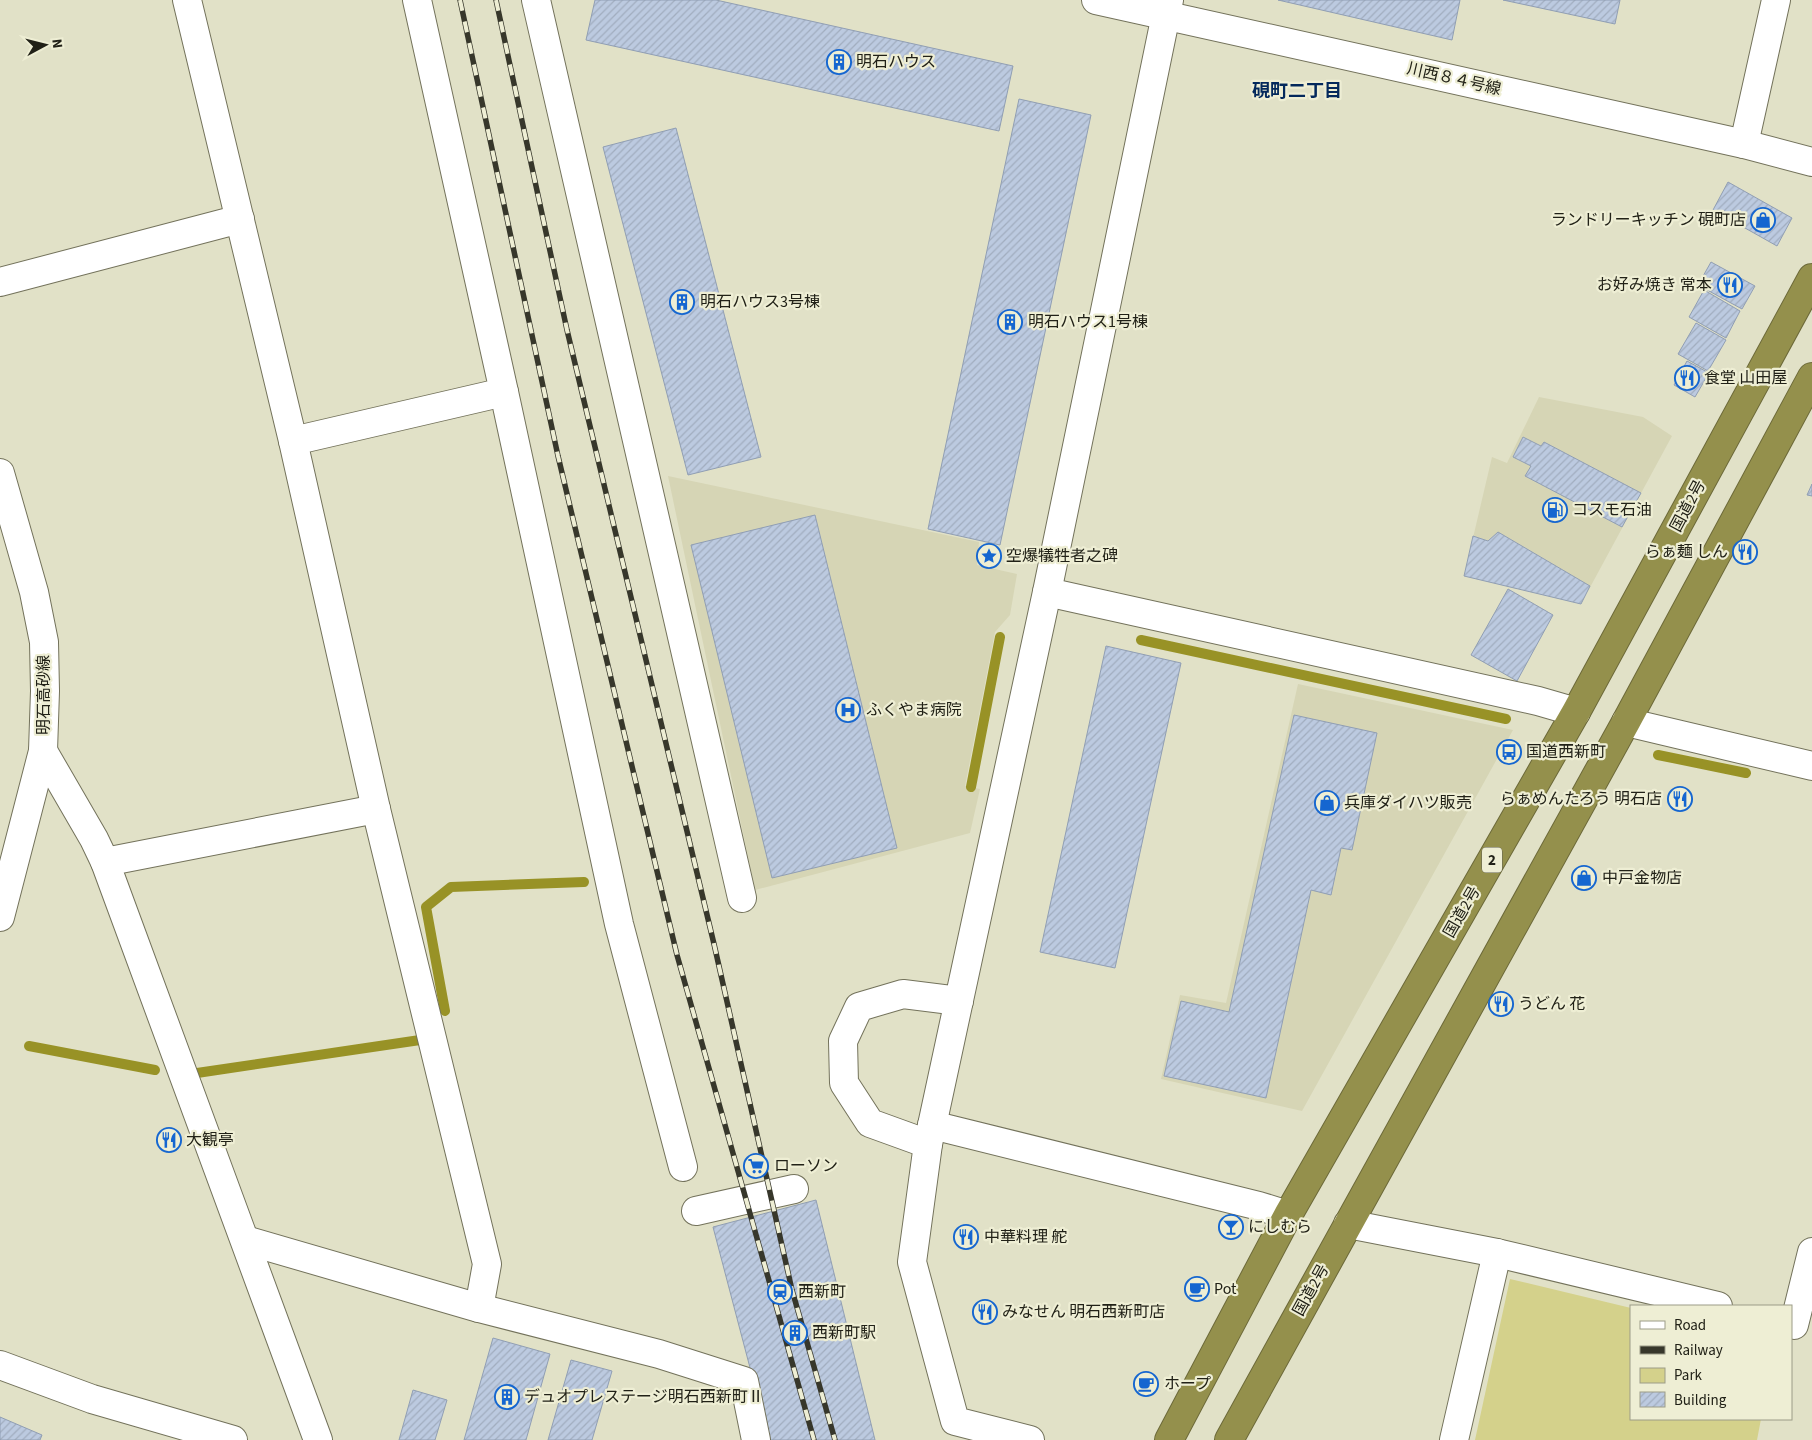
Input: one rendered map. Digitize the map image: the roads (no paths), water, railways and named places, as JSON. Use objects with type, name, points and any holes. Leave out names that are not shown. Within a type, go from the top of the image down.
[{"type":"highway","name":"国道2号","points":[[1169,1440],[1288,1215],[1576,712],[1812,278]]},
{"type":"highway","name":"国道2号","points":[[1229,1440],[1626,722],[1812,377]]},
{"type":"street","points":[[187,0],[293,441],[376,809],[487,1264],[479,1308]]},
{"type":"street","points":[[417,0],[619,924],[683,1167]]},
{"type":"street","points":[[536,0],[742,898]]},
{"type":"street","name":"川西８４号線","points":[[1096,0],[1168,8],[1744,144],[1812,162]]},
{"type":"street","points":[[1744,144],[1776,0]]},
{"type":"street","points":[[1030,1440],[955,1421],[912,1262],[930,1135],[1047,592],[1168,8]]},
{"type":"street","points":[[0,282],[240,219]]},
{"type":"street","points":[[293,441],[504,392]]},
{"type":"street","name":"明石高砂線","points":[[0,473],[4,510],[34,592],[44,642],[43,751],[7,854],[0,917]]},
{"type":"street","points":[[1047,592],[1538,701],[1576,712]]},
{"type":"street","points":[[1626,722],[1812,766]]},
{"type":"street","points":[[43,751],[94,839],[105,862],[318,1440]]},
{"type":"street","points":[[105,862],[376,809]]},
{"type":"street","points":[[959,1001],[903,994],[859,1007],[843,1041],[844,1083],[870,1123],[1259,1206],[1288,1215]]},
{"type":"street","points":[[696,1211],[765,1203],[794,1189]]},
{"type":"street","points":[[1348,1224],[1497,1253],[1714,1305]]},
{"type":"street","points":[[245,1240],[479,1308],[659,1354],[744,1381],[756,1440]]},
{"type":"street","points":[[1799,1326],[1812,1252]]},
{"type":"street","points":[[1454,1440],[1497,1253]]},
{"type":"street","points":[[0,1365],[92,1400],[233,1440]]},
{"type":"waterway","points":[[971,787],[1000,637]]},
{"type":"waterway","points":[[1141,640],[1506,719]]},
{"type":"waterway","points":[[1658,755],[1746,773]]},
{"type":"waterway","points":[[445,1011],[426,907],[451,887],[584,882]]},
{"type":"waterway","points":[[197,1073],[420,1040]]},
{"type":"waterway","points":[[29,1046],[155,1070]]},
{"type":"railway","points":[[460,0],[558,456],[677,955],[814,1440]]},
{"type":"railway","points":[[496,0],[567,330],[714,944],[792,1290],[835,1440]]},
{"type":"place","name":"明石ハウス","points":[[839,62]]},
{"type":"place","name":"ランドリーキッチン 硯町店","points":[[1763,220]]},
{"type":"place","name":"お好み焼き 常本","points":[[1730,285]]},
{"type":"place","name":"明石ハウス3号棟","points":[[682,302]]},
{"type":"place","name":"明石ハウス1号棟","points":[[1010,322]]},
{"type":"place","name":"食堂 山田屋","points":[[1687,378]]},
{"type":"place","name":"コスモ石油","points":[[1555,510]]},
{"type":"place","name":"らぁ麺 しん","points":[[1745,552]]},
{"type":"place","name":"空爆犠牲者之碑","points":[[989,556]]},
{"type":"place","name":"ふくやま病院","points":[[848,710]]},
{"type":"place","name":"国道西新町","points":[[1509,752]]},
{"type":"place","name":"らぁめんたろう 明石店","points":[[1680,799]]},
{"type":"place","name":"兵庫ダイハツ販売","points":[[1327,803]]},
{"type":"place","name":"中戸金物店","points":[[1584,878]]},
{"type":"place","name":"うどん 花","points":[[1501,1004]]},
{"type":"place","name":"大観亭","points":[[169,1140]]},
{"type":"place","name":"ローソン","points":[[756,1166]]},
{"type":"place","name":"にしむら","points":[[1231,1227]]},
{"type":"place","name":"中華料理 舵","points":[[966,1237]]},
{"type":"place","name":"Pot","points":[[1197,1289]]},
{"type":"place","name":"西新町","points":[[780,1292]]},
{"type":"place","name":"みなせん 明石西新町店","points":[[985,1312]]},
{"type":"place","name":"西新町駅","points":[[795,1333]]},
{"type":"place","name":"ホープ","points":[[1146,1384]]},
{"type":"place","name":"デュオプレステージ明石西新町Ⅱ","points":[[507,1397]]},
{"type":"district","name":"硯町二丁目","points":[[1297,91]]}]
